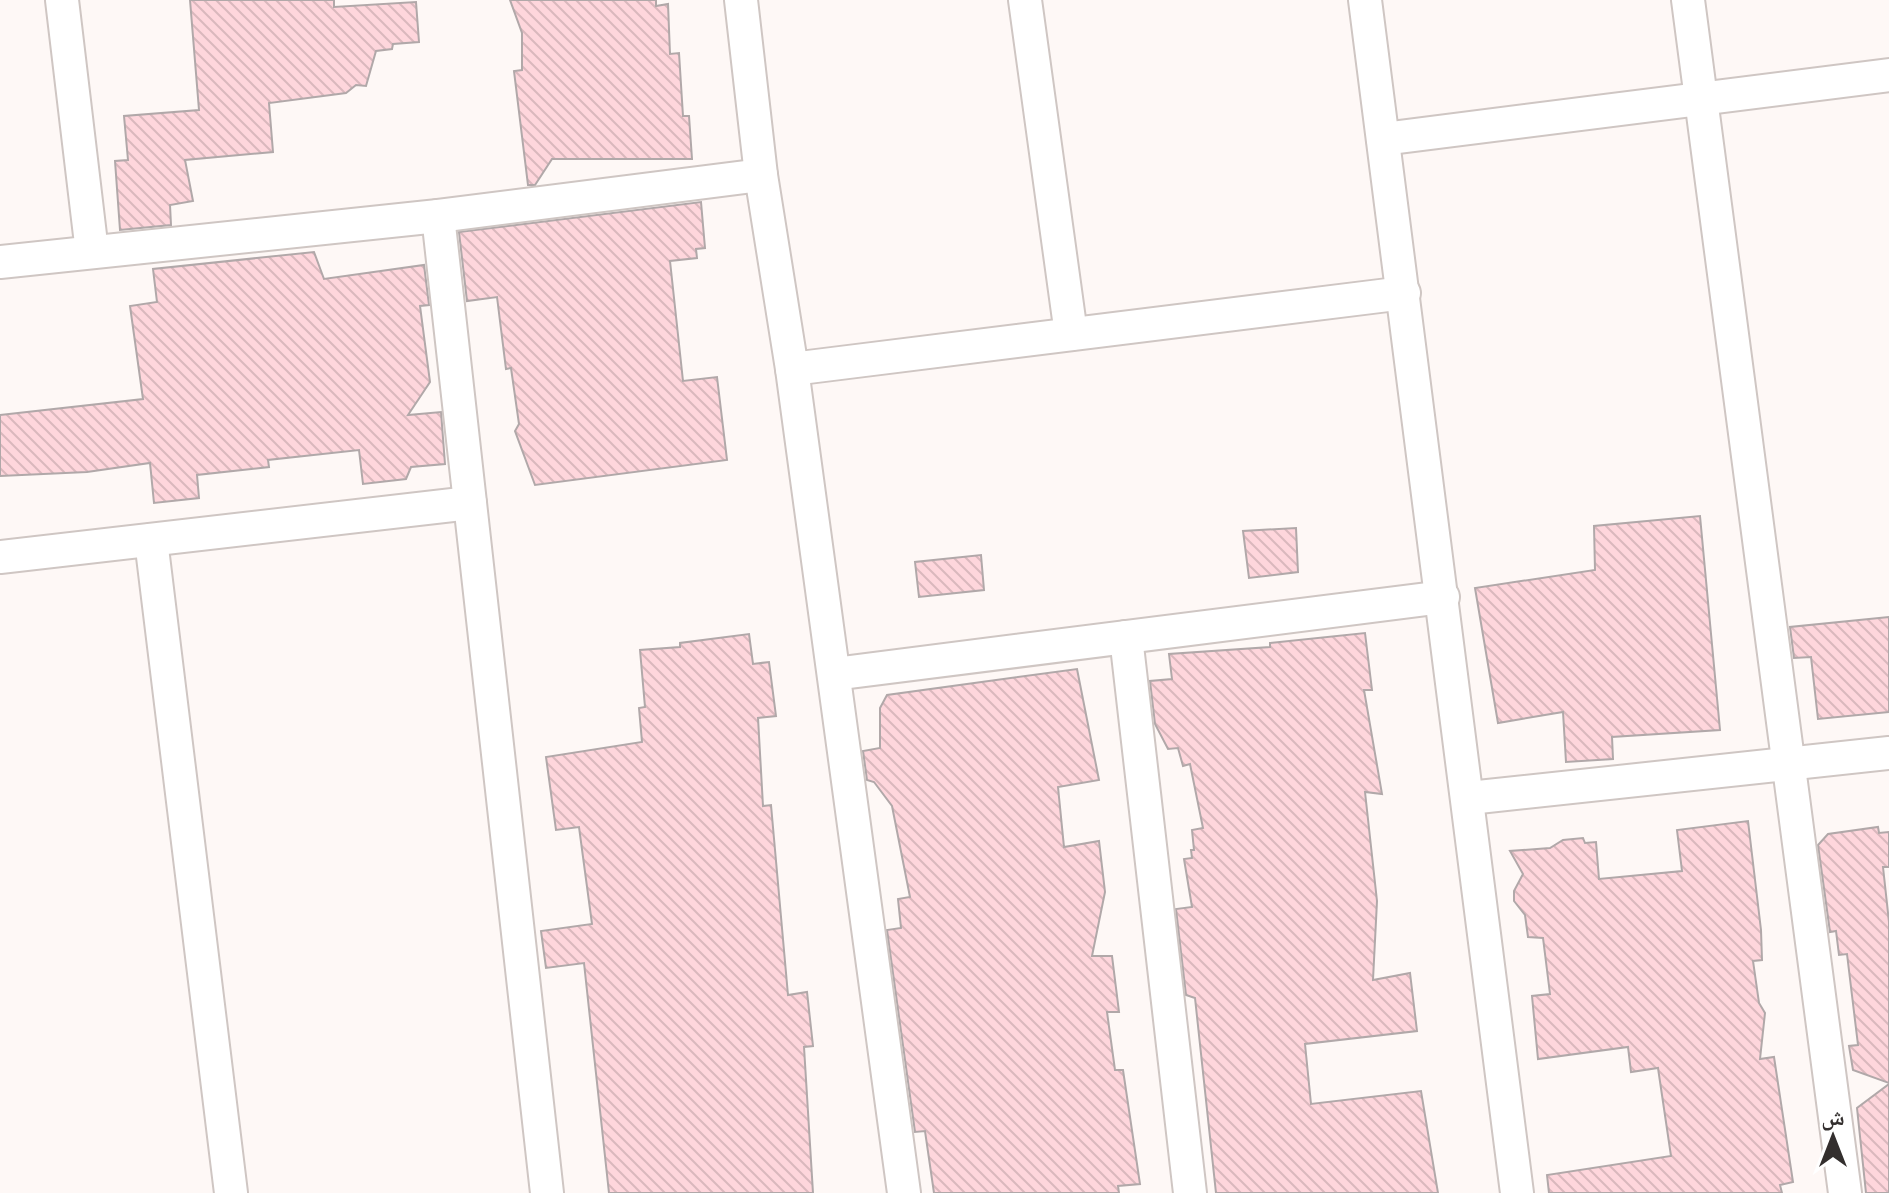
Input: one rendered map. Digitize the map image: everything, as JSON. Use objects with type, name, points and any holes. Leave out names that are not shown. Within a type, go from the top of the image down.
[{"type":"street","points":[[62,0],[92,252]]},
{"type":"street","points":[[741,0],[761,175],[792,369],[904,1193]]},
{"type":"street","points":[[1025,0],[1071,334]]},
{"type":"street","points":[[1365,0],[1517,1193]]},
{"type":"street","points":[[1688,0],[1786,764],[1845,1193]]},
{"type":"street","points":[[1383,139],[1889,75]]},
{"type":"street","points":[[0,262],[438,216],[761,175]]},
{"type":"street","points":[[438,216],[547,1193]]},
{"type":"street","points":[[792,369],[1404,293]]},
{"type":"street","points":[[0,557],[470,503]]},
{"type":"street","points":[[151,540],[231,1193]]},
{"type":"street","points":[[834,674],[1443,597]]},
{"type":"street","points":[[1126,637],[1190,1193]]},
{"type":"street","points":[[1469,798],[1889,753]]},
{"type":"building","points":[[190,0],[334,0],[334,7],[416,2],[419,42],[393,44],[392,49],[376,51],[366,86],[356,85],[346,93],[269,103],[273,152],[185,160],[193,201],[170,205],[171,225],[120,230],[115,161],[128,160],[124,116],[199,110]]},
{"type":"building","points":[[510,0],[656,0],[656,6],[668,4],[670,54],[679,53],[683,116],[689,116],[692,159],[552,159],[535,185],[528,185],[514,71],[522,70],[522,33]]},
{"type":"building","points":[[701,202],[705,248],[696,249],[697,258],[670,261],[683,381],[717,377],[727,460],[535,485],[515,431],[519,424],[511,368],[506,369],[497,297],[467,301],[459,232]]},
{"type":"building","points":[[314,252],[324,279],[424,265],[429,305],[420,306],[430,382],[408,415],[441,412],[445,464],[411,467],[406,479],[363,484],[359,450],[268,460],[269,467],[197,475],[199,498],[154,503],[150,463],[87,472],[0,476],[0,415],[143,399],[130,306],[157,302],[153,269]]},
{"type":"building","points":[[1700,516],[1720,730],[1612,737],[1613,759],[1566,762],[1563,712],[1498,723],[1475,588],[1595,570],[1594,526]]},
{"type":"building","points":[[1296,528],[1298,572],[1249,578],[1243,531]]},
{"type":"building","points":[[981,555],[984,590],[919,597],[915,562]]},
{"type":"building","points":[[1889,617],[1889,712],[1818,719],[1811,657],[1794,658],[1790,627]]},
{"type":"building","points":[[1365,633],[1372,690],[1364,690],[1382,794],[1365,792],[1377,901],[1373,980],[1410,973],[1417,1031],[1305,1044],[1311,1104],[1421,1091],[1438,1193],[1216,1193],[1195,998],[1186,995],[1176,909],[1192,907],[1184,859],[1192,858],[1192,830],[1203,828],[1190,764],[1183,766],[1178,748],[1168,749],[1155,724],[1150,681],[1172,679],[1169,654],[1270,647],[1270,643]]},
{"type":"building","points":[[749,634],[753,664],[769,662],[776,716],[758,718],[763,806],[771,805],[788,995],[807,992],[813,1046],[804,1047],[813,1193],[609,1193],[584,963],[546,968],[541,931],[592,924],[579,827],[556,830],[546,757],[642,742],[639,708],[645,707],[640,650],[680,647],[680,643]]},
{"type":"building","points":[[1077,669],[1099,780],[1058,787],[1064,847],[1099,841],[1105,892],[1092,956],[1112,956],[1119,1012],[1107,1012],[1115,1070],[1123,1070],[1140,1184],[1118,1186],[1119,1193],[934,1193],[925,1131],[915,1132],[887,930],[901,928],[898,899],[910,897],[892,806],[874,782],[867,780],[863,751],[880,748],[880,708],[887,695]]},
{"type":"building","points":[[1748,821],[1761,930],[1762,960],[1753,961],[1759,1003],[1765,1013],[1760,1059],[1774,1057],[1793,1182],[1780,1185],[1782,1193],[1549,1193],[1547,1175],[1671,1156],[1658,1068],[1631,1072],[1628,1047],[1538,1059],[1532,996],[1550,994],[1543,938],[1528,937],[1525,915],[1514,901],[1514,891],[1523,874],[1510,851],[1550,848],[1563,840],[1583,838],[1585,843],[1596,842],[1599,879],[1682,871],[1677,830]]},
{"type":"building","points":[[1878,827],[1879,833],[1889,832],[1889,867],[1883,867],[1889,922],[1889,1083],[1853,1070],[1849,1046],[1858,1045],[1847,954],[1839,955],[1836,931],[1830,932],[1818,845],[1828,834]]},
{"type":"building","points":[[1889,1084],[1889,1193],[1866,1193],[1857,1108]]}]
